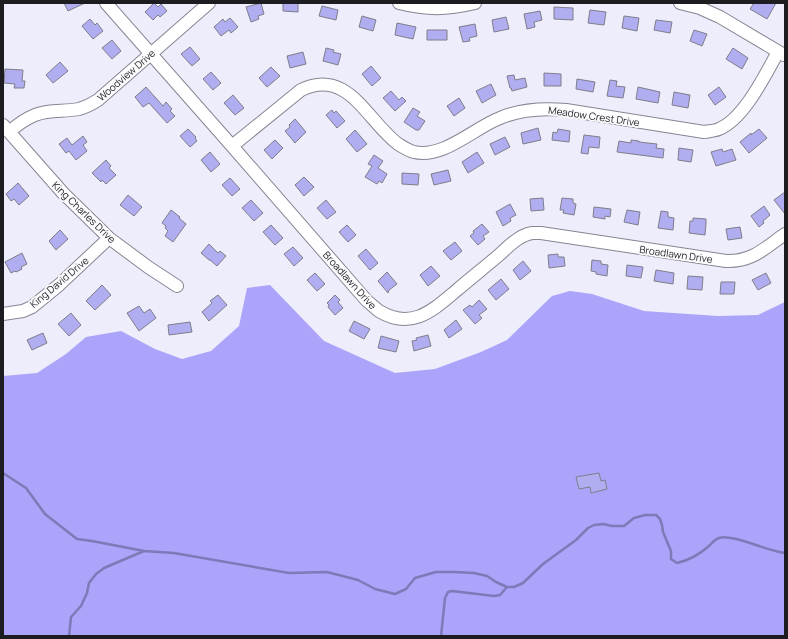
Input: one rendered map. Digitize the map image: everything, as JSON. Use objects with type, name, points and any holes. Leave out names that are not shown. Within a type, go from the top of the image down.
[{"type":"street","name":"Broadlawn Drive","points":[[106,3],[367,301],[378,311],[390,316],[405,319],[424,315],[511,245],[531,233],[541,233],[726,262],[736,262],[754,257],[785,234]]},
{"type":"street","name":"Woodview Drive","points":[[6,129],[36,114],[51,111],[79,109],[90,105],[98,100],[209,3]]},
{"type":"street","points":[[398,3],[414,7],[433,9],[450,8],[475,3]]},
{"type":"street","points":[[680,3],[700,8],[720,17],[781,54]]},
{"type":"street","name":"Meadow Crest Drive","points":[[232,146],[301,90],[318,84],[326,84],[342,89],[356,100],[392,139],[406,149],[424,154],[445,148],[498,118],[536,109],[549,108],[566,110],[704,132],[718,130],[729,124],[740,114],[781,54]]},
{"type":"street","name":"King Charles Drive","points":[[6,129],[63,193],[109,238],[148,267],[177,286]]},
{"type":"street","name":"King David Drive","points":[[3,314],[23,311],[32,307],[59,285],[109,238]]},
{"type":"shaded area","points":[[270,285],[324,341],[395,373],[435,369],[481,352],[507,340],[552,296],[570,291],[592,294],[644,311],[718,316],[758,315],[785,302],[785,636],[3,636],[3,376],[37,373],[66,354],[86,337],[121,331],[155,349],[182,359],[211,351],[239,326],[247,288]]},
{"type":"building","points":[[64,3],[85,3],[68,11]]},
{"type":"building","points":[[154,3],[158,7],[161,4],[167,11],[160,17],[158,15],[153,20],[145,12]]},
{"type":"building","points":[[261,3],[264,14],[258,16],[259,19],[251,22],[246,7]]},
{"type":"building","points":[[283,3],[298,3],[298,12],[283,11]]},
{"type":"building","points":[[754,3],[776,3],[767,19],[750,9]]},
{"type":"building","points":[[322,6],[338,10],[336,20],[319,16]]},
{"type":"building","points":[[554,7],[573,8],[573,20],[554,19]]},
{"type":"building","points":[[590,10],[606,12],[604,25],[588,23]]},
{"type":"building","points":[[540,11],[542,20],[534,22],[535,27],[527,29],[524,14]]},
{"type":"building","points":[[362,16],[376,20],[373,31],[359,27]]},
{"type":"building","points":[[624,16],[639,18],[637,31],[622,28]]},
{"type":"building","points":[[506,17],[509,29],[494,32],[492,20]]},
{"type":"building","points":[[230,18],[238,27],[231,33],[229,30],[221,36],[214,27],[223,19],[225,22]]},
{"type":"building","points":[[90,19],[95,25],[97,23],[103,31],[93,39],[82,26]]},
{"type":"building","points":[[656,20],[672,22],[670,33],[654,30]]},
{"type":"building","points":[[397,23],[416,27],[413,39],[395,35]]},
{"type":"building","points":[[475,24],[477,36],[469,38],[470,41],[463,42],[459,27]]},
{"type":"building","points":[[427,30],[447,30],[447,40],[427,40]]},
{"type":"building","points":[[694,30],[707,34],[702,46],[690,41]]},
{"type":"building","points":[[112,40],[121,51],[112,59],[102,48]]},
{"type":"building","points":[[190,47],[200,59],[192,66],[181,54]]},
{"type":"building","points":[[326,48],[341,54],[338,65],[323,61]]},
{"type":"building","points":[[733,48],[748,58],[742,69],[726,59]]},
{"type":"building","points":[[303,52],[306,64],[290,68],[287,56]]},
{"type":"building","points":[[60,62],[68,71],[53,83],[46,75]]},
{"type":"building","points":[[371,66],[381,78],[372,86],[362,74]]},
{"type":"building","points":[[271,67],[280,76],[267,87],[259,78]]},
{"type":"building","points":[[5,69],[23,70],[22,81],[25,81],[24,88],[14,88],[15,84],[4,83]]},
{"type":"building","points":[[211,72],[221,83],[213,90],[203,79]]},
{"type":"building","points":[[544,73],[561,74],[561,86],[544,86]]},
{"type":"building","points":[[514,75],[515,80],[525,78],[527,87],[512,91],[507,76]]},
{"type":"building","points":[[577,79],[595,82],[593,92],[576,89]]},
{"type":"building","points":[[610,80],[617,81],[616,86],[625,87],[623,98],[607,96]]},
{"type":"building","points":[[491,84],[496,95],[482,103],[476,91]]},
{"type":"building","points":[[146,87],[163,106],[166,102],[172,109],[170,111],[175,116],[167,123],[149,103],[143,107],[135,97]]},
{"type":"building","points":[[638,87],[660,92],[658,103],[636,99]]},
{"type":"building","points":[[719,87],[726,97],[715,105],[708,95]]},
{"type":"building","points":[[391,91],[399,100],[402,97],[406,101],[395,111],[383,98]]},
{"type":"building","points":[[674,92],[690,95],[688,108],[672,105]]},
{"type":"building","points":[[233,95],[244,108],[235,115],[224,103]]},
{"type":"building","points":[[459,98],[465,108],[454,116],[447,106]]},
{"type":"building","points":[[413,108],[420,112],[417,116],[425,121],[419,130],[416,130],[404,122]]},
{"type":"building","points":[[332,110],[334,113],[336,111],[345,121],[337,128],[326,115]]},
{"type":"building","points":[[295,119],[306,132],[295,143],[285,131],[290,127],[289,125]]},
{"type":"building","points":[[538,128],[541,140],[523,144],[521,133]]},
{"type":"building","points":[[188,129],[196,137],[195,138],[197,141],[190,147],[180,136]]},
{"type":"building","points":[[558,129],[570,131],[569,142],[552,140],[553,132],[557,133]]},
{"type":"building","points":[[759,129],[767,138],[749,153],[740,142],[751,133],[751,135]]},
{"type":"building","points":[[355,130],[367,144],[357,152],[346,139]]},
{"type":"building","points":[[584,135],[600,137],[599,148],[589,147],[588,154],[581,153]]},
{"type":"building","points":[[83,136],[87,142],[83,145],[87,151],[76,160],[69,151],[66,153],[59,144],[67,138],[72,145]]},
{"type":"building","points":[[505,137],[510,147],[495,155],[490,144]]},
{"type":"building","points":[[275,140],[283,148],[272,159],[264,150]]},
{"type":"building","points":[[631,140],[657,144],[656,148],[664,149],[663,158],[617,152],[619,141],[631,143]]},
{"type":"building","points":[[679,148],[693,150],[691,162],[678,160]]},
{"type":"building","points":[[722,149],[723,152],[732,149],[736,160],[716,166],[711,152]]},
{"type":"building","points":[[210,152],[220,164],[211,172],[201,160]]},
{"type":"building","points":[[477,152],[484,163],[468,173],[462,162]]},
{"type":"building","points":[[374,155],[383,161],[378,168],[387,174],[382,183],[379,181],[377,184],[365,177],[372,166],[368,164]]},
{"type":"building","points":[[106,160],[111,166],[109,168],[116,175],[106,184],[102,180],[101,182],[92,173]]},
{"type":"building","points":[[448,170],[451,181],[434,185],[431,174]]},
{"type":"building","points":[[402,173],[419,174],[418,185],[402,184]]},
{"type":"building","points":[[304,177],[314,187],[304,196],[295,185]]},
{"type":"building","points":[[230,178],[240,189],[232,196],[222,185]]},
{"type":"building","points":[[18,183],[29,196],[19,205],[14,199],[11,201],[6,194]]},
{"type":"building","points":[[785,192],[785,214],[774,200]]},
{"type":"building","points":[[128,195],[142,207],[134,216],[120,205]]},
{"type":"building","points":[[543,198],[544,210],[531,211],[530,199]]},
{"type":"building","points":[[562,198],[573,199],[573,203],[576,204],[574,215],[563,213],[564,210],[560,210]]},
{"type":"building","points":[[251,200],[263,213],[254,221],[242,208]]},
{"type":"building","points":[[326,200],[336,212],[327,219],[317,208]]},
{"type":"building","points":[[510,204],[516,215],[510,218],[511,221],[503,226],[496,212]]},
{"type":"building","points":[[764,206],[770,215],[759,227],[751,216]]},
{"type":"building","points":[[594,207],[611,209],[610,217],[605,216],[605,219],[593,217]]},
{"type":"building","points":[[171,210],[186,224],[173,242],[165,236],[168,231],[165,228],[166,226],[162,223]]},
{"type":"building","points":[[627,210],[640,212],[638,225],[624,222]]},
{"type":"building","points":[[661,211],[668,212],[668,217],[674,218],[673,230],[658,228]]},
{"type":"building","points":[[693,218],[706,219],[705,235],[689,233],[690,221],[693,221]]},
{"type":"building","points":[[482,224],[489,232],[483,236],[485,239],[478,245],[470,236],[474,233],[473,231]]},
{"type":"building","points":[[271,225],[283,238],[275,245],[263,232]]},
{"type":"building","points":[[347,225],[356,235],[348,242],[339,232]]},
{"type":"building","points":[[740,227],[742,238],[728,240],[726,229]]},
{"type":"building","points":[[60,230],[68,239],[56,250],[49,241]]},
{"type":"building","points":[[455,242],[462,251],[451,260],[443,251]]},
{"type":"building","points":[[209,244],[218,253],[220,251],[226,256],[217,266],[201,253]]},
{"type":"building","points":[[293,247],[303,258],[294,266],[284,254]]},
{"type":"building","points":[[366,249],[378,263],[370,270],[358,256]]},
{"type":"building","points":[[22,253],[27,264],[21,267],[22,269],[11,273],[5,262]]},
{"type":"building","points":[[558,254],[558,257],[564,257],[565,266],[549,268],[548,255]]},
{"type":"building","points":[[592,260],[601,261],[601,264],[608,265],[607,276],[596,274],[596,272],[591,271]]},
{"type":"building","points":[[523,261],[531,271],[520,280],[513,270]]},
{"type":"building","points":[[627,265],[643,267],[641,278],[626,276]]},
{"type":"building","points":[[431,266],[440,276],[428,286],[420,275]]},
{"type":"building","points":[[656,270],[674,273],[673,284],[654,281]]},
{"type":"building","points":[[387,272],[397,284],[389,290],[388,293],[378,281]]},
{"type":"building","points":[[315,273],[325,284],[317,291],[307,280]]},
{"type":"building","points":[[766,273],[771,283],[758,290],[752,280]]},
{"type":"building","points":[[688,276],[703,277],[702,290],[687,289]]},
{"type":"building","points":[[501,279],[509,289],[496,300],[488,290]]},
{"type":"building","points":[[721,282],[735,282],[734,294],[720,294]]},
{"type":"building","points":[[102,285],[111,295],[95,310],[86,301]]},
{"type":"building","points":[[218,295],[227,305],[209,321],[202,312],[212,303],[210,301]]},
{"type":"building","points":[[335,295],[340,300],[338,302],[343,308],[335,315],[328,307],[329,305],[327,303]]},
{"type":"building","points":[[479,300],[487,309],[479,315],[482,318],[475,324],[463,310],[470,305],[472,307]]},
{"type":"building","points":[[139,306],[144,313],[150,309],[156,318],[139,331],[127,313]]},
{"type":"building","points":[[71,313],[81,325],[69,336],[58,324]]},
{"type":"building","points":[[456,320],[462,329],[449,338],[444,330]]},
{"type":"building","points":[[354,321],[370,329],[364,339],[349,331]]},
{"type":"building","points":[[190,322],[192,332],[169,335],[168,325]]},
{"type":"building","points":[[43,333],[47,343],[32,350],[27,340]]},
{"type":"building","points":[[428,335],[431,346],[414,351],[412,341],[417,340],[416,338]]},
{"type":"building","points":[[381,336],[399,341],[396,352],[378,348]]},
{"type":"building","points":[[599,473],[601,481],[605,480],[607,489],[591,493],[590,487],[579,489],[576,477]]},
{"type":"waterway","points":[[3,473],[26,488],[45,514],[77,539],[144,551],[174,553],[289,573],[327,572],[358,580],[375,589],[395,594],[406,589],[415,578],[436,572],[474,573],[487,576],[507,587],[514,587],[523,583],[543,564],[576,540],[588,528],[594,525],[603,524],[624,526],[634,518],[645,515],[656,515],[660,519],[663,532],[671,551],[671,559],[677,563],[686,560],[706,549],[716,539],[724,537],[741,540],[770,550],[785,553]]},
{"type":"waterway","points":[[69,636],[71,617],[81,606],[87,593],[89,583],[96,574],[104,568],[144,551]]},
{"type":"waterway","points":[[441,636],[445,598],[448,592],[452,591],[494,596],[500,595],[507,587]]}]
